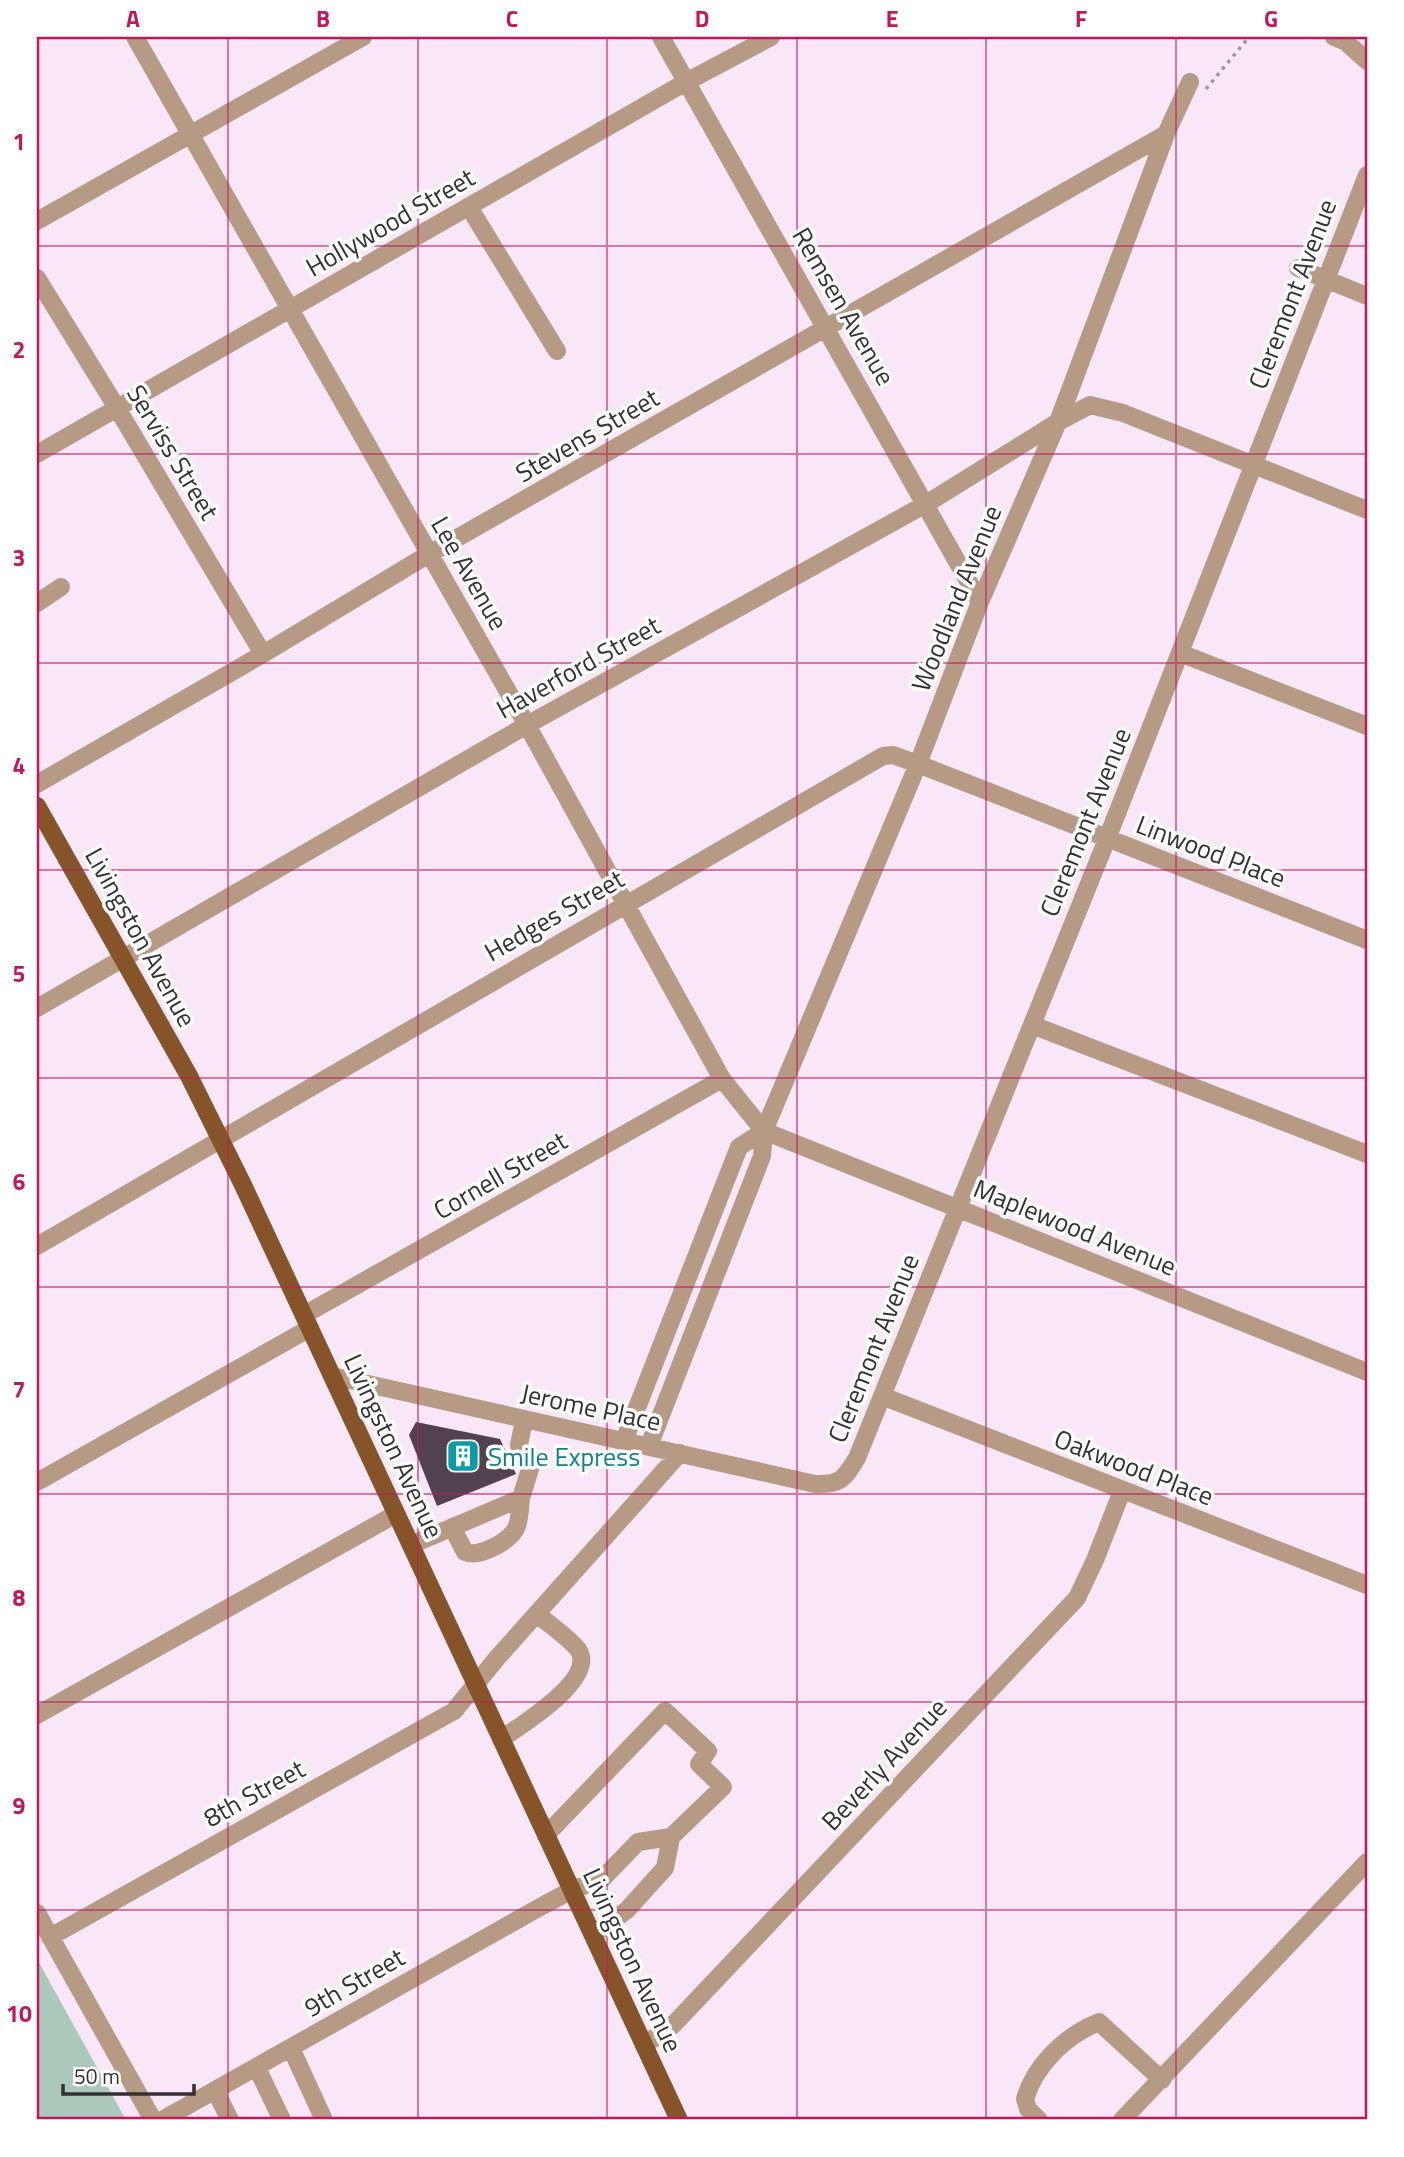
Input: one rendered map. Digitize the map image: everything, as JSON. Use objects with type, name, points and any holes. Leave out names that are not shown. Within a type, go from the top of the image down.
[{"type":"main road","name":"Livingston Avenue","points":[[40,817],[189,1076],[220,1139],[679,2120]]},
{"type":"street","name":"Lee Avenue","points":[[135,37],[527,725],[722,1079],[764,1131]]},
{"type":"street","points":[[37,221],[363,37]]},
{"type":"street","name":"Remsen Avenue","points":[[661,37],[980,602]]},
{"type":"street","name":"Hollywood Street","points":[[37,454],[686,82],[771,37]]},
{"type":"street","points":[[1334,37],[1346,42],[1367,61]]},
{"type":"street","name":"Woodland Avenue","points":[[649,1446],[762,1156],[764,1131],[918,764],[980,602],[1058,422],[1167,134],[1197,86]]},
{"type":"street","name":"Stevens Street","points":[[37,785],[429,555],[1167,134]]},
{"type":"street","name":"Cleremont Avenue","points":[[838,1482],[846,1476],[857,1458],[959,1209],[1367,175]]},
{"type":"street","points":[[469,207],[557,351]]},
{"type":"street","points":[[1298,268],[1367,296]]},
{"type":"street","name":"Serviss Street","points":[[37,278],[262,654]]},
{"type":"street","name":"Haverford Street","points":[[37,1008],[527,725],[926,504],[1090,405],[1124,413],[1367,510]]},
{"type":"street","points":[[37,603],[61,587]]},
{"type":"street","points":[[1180,653],[1367,726]]},
{"type":"street","name":"Hedges Street","points":[[37,1246],[883,756],[893,755],[918,764]]},
{"type":"street","name":"Linwood Place","points":[[918,764],[1367,940]]},
{"type":"street","points":[[1032,1025],[1367,1154]]},
{"type":"street","name":"Cornell Street","points":[[37,1482],[722,1079]]},
{"type":"street","name":"Woodland Avenue","points":[[624,1441],[739,1147],[764,1131]]},
{"type":"street","name":"Maplewood Avenue","points":[[764,1131],[1367,1372]]},
{"type":"street","name":"Jerome Place","points":[[332,1376],[815,1484],[828,1485],[838,1482]]},
{"type":"street","name":"Oakwood Place","points":[[882,1396],[1367,1585]]},
{"type":"street","points":[[452,1527],[465,1552],[478,1555],[513,1533],[530,1469],[519,1445],[524,1420]]},
{"type":"street","name":"8th Street","points":[[50,1937],[454,1711],[497,1658],[680,1454]]},
{"type":"street","name":"Beverly Avenue","points":[[644,2045],[678,2020],[1077,1598],[1122,1491]]},
{"type":"street","points":[[411,1545],[521,1498]]},
{"type":"street","points":[[37,1715],[396,1514]]},
{"type":"street","points":[[501,1739],[545,1708],[575,1680],[582,1662],[578,1650],[538,1615]]},
{"type":"street","points":[[546,1835],[665,1711],[708,1751],[699,1764],[723,1787],[671,1837],[665,1868],[627,1910],[593,1935]]},
{"type":"street","name":"9th Street","points":[[162,2120],[572,1890],[602,1879],[638,1842],[671,1837]]},
{"type":"street","points":[[1122,2120],[1367,1862]]},
{"type":"street","points":[[37,1913],[153,2120]]},
{"type":"street","points":[[1039,2120],[1028,2109],[1024,2099],[1034,2077],[1046,2061],[1072,2037],[1099,2022],[1162,2080]]},
{"type":"street","points":[[291,2048],[324,2120]]},
{"type":"street","points":[[257,2068],[282,2120]]},
{"type":"street","points":[[215,2090],[230,2120]]},
{"type":"path","points":[[1197,86],[1250,37]]},
{"type":"green space","points":[[37,1959],[126,2120],[37,2120]]},
{"type":"building","name":"Smile Express","points":[[416,1422],[500,1439],[516,1474],[437,1506],[409,1435]]},
{"type":"place","name":"Smile Express","points":[[463,1456]]}]
